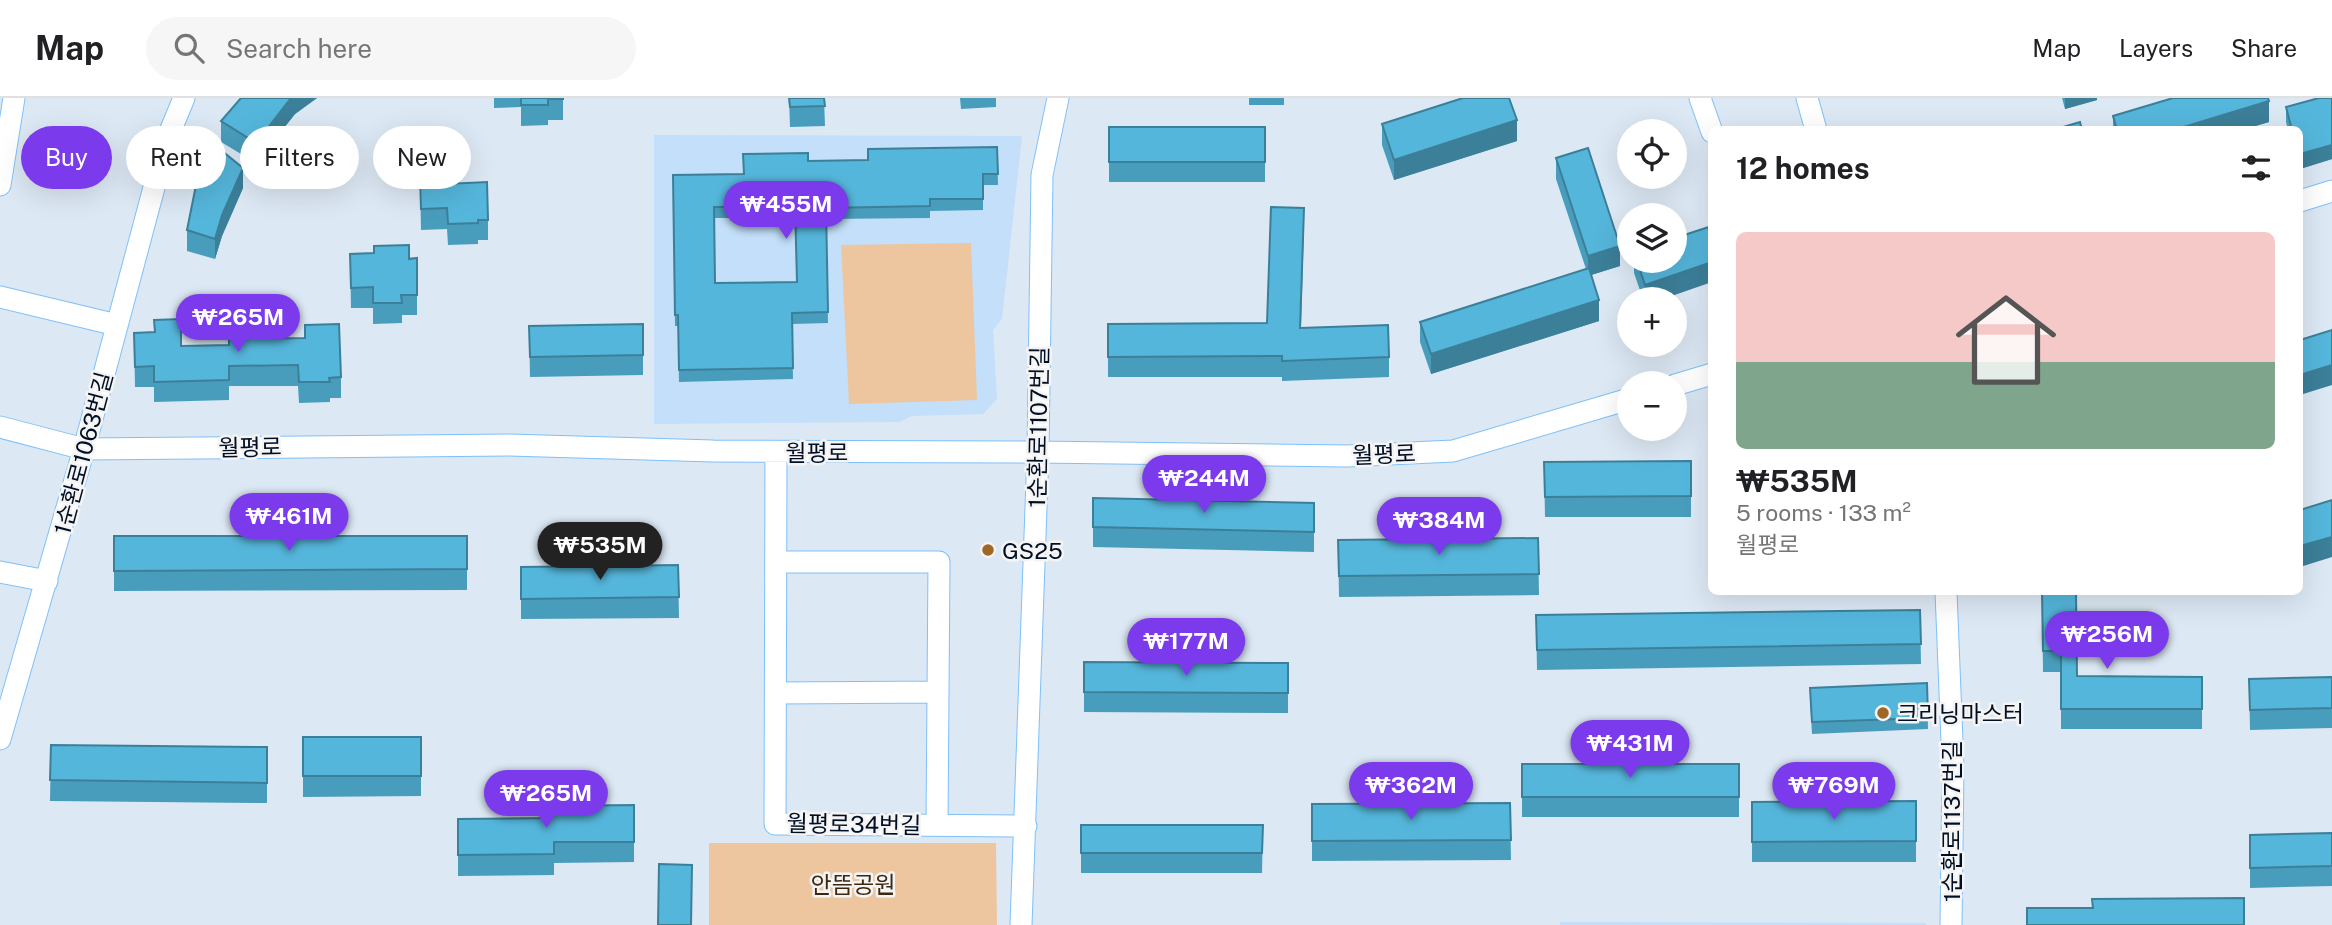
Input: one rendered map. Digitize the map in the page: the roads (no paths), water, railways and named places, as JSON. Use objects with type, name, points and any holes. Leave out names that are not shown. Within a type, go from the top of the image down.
[{"type":"street","points":[[0,185],[15,98]]},
{"type":"street","name":"1순환로1063번길","points":[[0,739],[84,449],[167,139],[184,98]]},
{"type":"street","name":"1순환로1107번길","points":[[1021,925],[1038,452],[1042,175],[1058,98]]},
{"type":"street","points":[[1700,98],[1710,126]]},
{"type":"street","points":[[1807,98],[1815,126]]},
{"type":"street","points":[[2303,200],[2332,191]]},
{"type":"street","points":[[0,298],[117,325]]},
{"type":"street","points":[[1687,381],[1708,375]]},
{"type":"street","name":"월평로","points":[[0,427],[84,449],[509,445],[776,452],[1347,456],[1453,451],[1617,403]]},
{"type":"street","name":"월평로34번길","points":[[776,452],[775,824],[1026,825]]},
{"type":"street","name":"월평로34번길","points":[[776,562],[939,562],[937,825]]},
{"type":"street","points":[[0,572],[47,581]]},
{"type":"street","name":"1순환로1137번길","points":[[1946,595],[1953,767],[1951,925]]},
{"type":"street","points":[[776,693],[938,692]]},
{"type":"place","name":"GS25","points":[[988,550]]},
{"type":"place","name":"크리닝마스터","points":[[1883,713]]},
{"type":"park label","name":"안뜸공원","points":[[853,884]]}]
